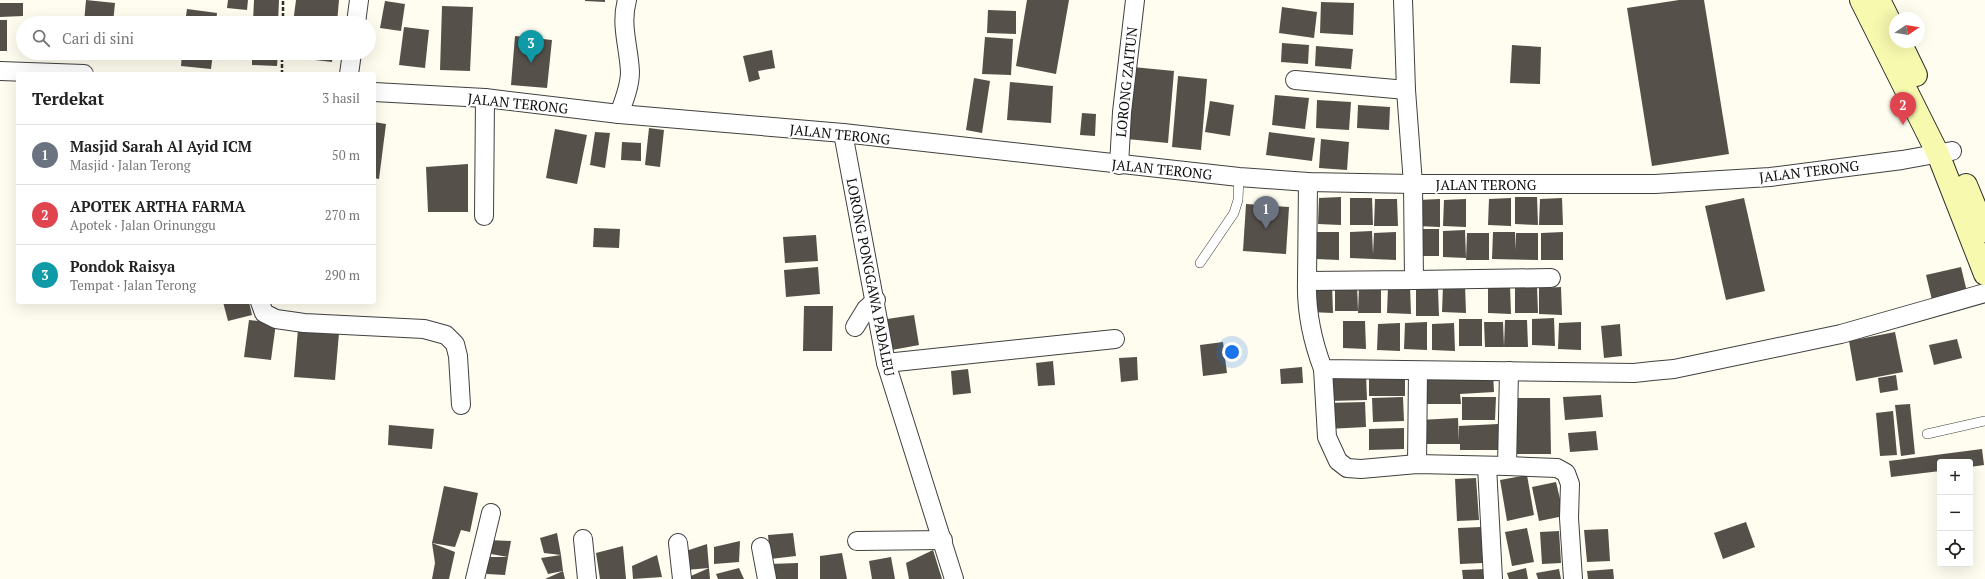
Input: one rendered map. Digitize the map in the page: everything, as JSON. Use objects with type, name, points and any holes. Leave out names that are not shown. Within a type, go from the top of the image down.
[{"type":"street","points":[[357,16],[359,0]]},
{"type":"street","points":[[619,114],[628,88],[630,73],[624,22],[627,0]]},
{"type":"street","name":"LORONG ZAITUN","points":[[1119,165],[1122,112],[1135,0]]},
{"type":"street","points":[[1403,0],[1406,90],[1413,184],[1414,280]]},
{"type":"street","points":[[1861,0],[1945,152],[1985,231]]},
{"type":"street","points":[[1880,0],[1889,19]]},
{"type":"street","points":[[1902,48],[1945,152],[1985,274]]},
{"type":"street","points":[[349,72],[351,60]]},
{"type":"street","points":[[0,71],[28,72]]},
{"type":"street","points":[[1295,80],[1406,90]]},
{"type":"street","name":"JALAN TERONG","points":[[376,92],[485,98],[619,114],[843,133],[1119,165],[1239,177],[1308,182],[1413,184],[1654,184],[1770,177],[1945,152]]},
{"type":"street","points":[[484,216],[485,98]]},
{"type":"street","name":"LORONG PONGGAWA PADALEU","points":[[843,133],[876,300],[886,363],[943,540],[954,579]]},
{"type":"street","points":[[1308,182],[1306,301],[1309,324],[1323,369],[1327,437],[1338,461],[1347,468],[1361,469],[1417,464],[1557,468],[1566,473],[1570,484],[1573,579]]},
{"type":"street","points":[[1307,281],[1551,278]]},
{"type":"street","points":[[1323,369],[1634,373],[1674,369],[1841,334],[1985,293]]},
{"type":"street","points":[[855,327],[866,309],[876,300]]},
{"type":"street","points":[[261,304],[264,313],[276,319],[304,323],[424,329],[446,335],[455,344],[458,356],[460,405]]},
{"type":"street","points":[[886,363],[1115,339]]},
{"type":"street","points":[[1417,464],[1418,371]]},
{"type":"street","points":[[1507,466],[1509,371]]},
{"type":"street","points":[[1487,466],[1493,579]]},
{"type":"street","points":[[475,579],[491,513]]},
{"type":"street","points":[[583,539],[587,579]]},
{"type":"street","points":[[857,541],[943,540]]},
{"type":"street","points":[[678,544],[682,579]]},
{"type":"street","points":[[761,547],[767,579]]},
{"type":"lane","points":[[1200,263],[1234,213],[1238,200],[1239,177]]},
{"type":"lane","points":[[1927,434],[1985,421]]},
{"type":"path","points":[[283,0],[283,16]]},
{"type":"path","points":[[282,60],[282,72]]},
{"type":"building","points":[[86,0],[115,3],[114,16],[85,16]]},
{"type":"building","points":[[228,0],[248,0],[247,10],[227,8]]},
{"type":"building","points":[[254,0],[279,0],[278,16],[253,16]]},
{"type":"building","points":[[296,0],[339,0],[338,16],[294,16]]},
{"type":"building","points":[[605,0],[605,2],[585,1]]},
{"type":"building","points":[[1027,0],[1069,0],[1056,74],[1016,66]]},
{"type":"building","points":[[1679,0],[1704,0],[1729,154],[1652,166],[1627,8]]},
{"type":"building","points":[[385,1],[405,4],[401,31],[380,28]]},
{"type":"building","points":[[1321,2],[1354,3],[1353,35],[1320,33]]},
{"type":"building","points":[[0,3],[23,3],[23,16],[0,17]]},
{"type":"building","points":[[442,6],[473,7],[470,71],[440,70]]},
{"type":"building","points":[[1282,7],[1317,12],[1314,38],[1279,33]]},
{"type":"building","points":[[187,9],[217,13],[217,16],[186,16]]},
{"type":"building","points":[[988,10],[1016,11],[1016,34],[987,33]]},
{"type":"building","points":[[0,20],[7,20],[7,51],[0,51]]},
{"type":"building","points":[[404,27],[429,30],[425,68],[399,65]]},
{"type":"building","points":[[515,36],[552,40],[547,88],[511,85]]},
{"type":"building","points":[[985,37],[1013,39],[1011,75],[982,74]]},
{"type":"building","points":[[1282,43],[1309,45],[1308,64],[1281,62]]},
{"type":"building","points":[[1512,45],[1541,47],[1540,84],[1510,83]]},
{"type":"building","points":[[1316,46],[1353,49],[1351,69],[1315,66]]},
{"type":"building","points":[[772,50],[775,68],[758,71],[760,79],[749,82],[743,56]]},
{"type":"building","points":[[181,60],[212,60],[211,69],[181,66]]},
{"type":"building","points":[[252,60],[277,60],[277,66],[252,65]]},
{"type":"building","points":[[315,60],[332,60],[332,62]]},
{"type":"building","points":[[1133,67],[1174,71],[1168,143],[1127,139]]},
{"type":"building","points":[[1178,76],[1207,79],[1201,150],[1172,147]]},
{"type":"building","points":[[974,78],[990,81],[982,133],[966,130]]},
{"type":"building","points":[[1010,82],[1053,86],[1051,123],[1007,120]]},
{"type":"building","points":[[1275,95],[1309,98],[1305,129],[1272,125]]},
{"type":"building","points":[[1317,100],[1351,102],[1349,130],[1316,128]]},
{"type":"building","points":[[1210,101],[1234,105],[1230,136],[1205,132]]},
{"type":"building","points":[[1358,105],[1390,107],[1389,130],[1357,128]]},
{"type":"building","points":[[1082,113],[1096,114],[1095,136],[1080,135]]},
{"type":"building","points":[[376,122],[386,124],[379,179],[376,178]]},
{"type":"building","points":[[649,128],[664,130],[660,167],[645,165]]},
{"type":"building","points":[[555,129],[587,135],[577,184],[546,178]]},
{"type":"building","points":[[595,132],[610,133],[605,168],[590,165]]},
{"type":"building","points":[[1269,132],[1315,138],[1312,161],[1266,155]]},
{"type":"building","points":[[1321,139],[1349,142],[1347,170],[1319,168]]},
{"type":"building","points":[[622,142],[641,143],[641,161],[621,160]]},
{"type":"building","points":[[468,164],[468,212],[428,212],[426,167]]},
{"type":"building","points":[[1341,197],[1341,225],[1318,224],[1319,198]]},
{"type":"building","points":[[1515,197],[1537,197],[1538,225],[1515,224]]},
{"type":"building","points":[[1350,198],[1372,198],[1373,225],[1350,225]]},
{"type":"building","points":[[1511,198],[1511,226],[1488,225],[1489,199]]},
{"type":"building","points":[[1562,198],[1563,225],[1539,225],[1540,199]]},
{"type":"building","points":[[1744,198],[1765,291],[1726,300],[1705,206]]},
{"type":"building","points":[[1375,199],[1397,199],[1398,226],[1374,226]]},
{"type":"building","points":[[1440,199],[1440,227],[1417,226],[1418,200]]},
{"type":"building","points":[[1466,199],[1466,227],[1443,226],[1444,200]]},
{"type":"building","points":[[1246,204],[1289,207],[1286,254],[1243,251]]},
{"type":"building","points":[[594,228],[620,229],[619,248],[593,247]]},
{"type":"building","points":[[1417,229],[1439,229],[1439,256],[1416,256]]},
{"type":"building","points":[[1465,230],[1466,258],[1443,257],[1443,231]]},
{"type":"building","points":[[1372,231],[1373,254],[1374,233],[1396,232],[1396,260],[1350,258],[1350,232]]},
{"type":"building","points":[[1316,232],[1339,232],[1339,260],[1316,259]]},
{"type":"building","points":[[1493,232],[1515,232],[1515,250],[1516,233],[1538,233],[1538,260],[1492,259]]},
{"type":"building","points":[[1563,232],[1563,260],[1541,260],[1541,233]]},
{"type":"building","points":[[1467,233],[1489,233],[1489,260],[1466,260]]},
{"type":"building","points":[[816,235],[818,261],[785,263],[783,237]]},
{"type":"building","points":[[818,267],[820,294],[786,297],[784,270]]},
{"type":"building","points":[[1961,267],[1967,292],[1932,300],[1926,275]]},
{"type":"building","points":[[1357,283],[1358,311],[1335,311],[1335,284]]},
{"type":"building","points":[[1332,285],[1333,313],[1310,312],[1310,286]]},
{"type":"building","points":[[1465,285],[1466,313],[1442,312],[1443,286]]},
{"type":"building","points":[[1359,286],[1381,286],[1381,313],[1358,313]]},
{"type":"building","points":[[1410,286],[1411,314],[1387,313],[1388,287]]},
{"type":"building","points":[[1510,286],[1511,314],[1488,313],[1488,287]]},
{"type":"building","points":[[1537,286],[1538,313],[1515,313],[1515,287]]},
{"type":"building","points":[[1561,287],[1562,315],[1539,314],[1539,288]]},
{"type":"building","points":[[1416,289],[1438,289],[1439,316],[1416,316]]},
{"type":"building","points":[[224,304],[249,304],[252,315],[228,321]]},
{"type":"building","points":[[804,306],[833,306],[832,351],[803,351]]},
{"type":"building","points":[[914,315],[919,345],[892,350],[887,319]]},
{"type":"building","points":[[1554,318],[1555,346],[1532,345],[1532,319]]},
{"type":"building","points":[[1459,319],[1482,319],[1482,346],[1459,346]]},
{"type":"building","points":[[249,320],[276,323],[271,360],[244,357]]},
{"type":"building","points":[[1505,320],[1527,320],[1528,347],[1504,347]]},
{"type":"building","points":[[1343,321],[1365,321],[1366,349],[1343,348]]},
{"type":"building","points":[[1427,322],[1427,350],[1404,349],[1405,323]]},
{"type":"building","points":[[1484,322],[1503,322],[1504,347],[1485,347]]},
{"type":"building","points":[[1581,322],[1581,350],[1558,349],[1559,323]]},
{"type":"building","points":[[1400,323],[1400,351],[1377,350],[1378,324]]},
{"type":"building","points":[[1454,323],[1455,351],[1432,350],[1432,324]]},
{"type":"building","points":[[1620,324],[1622,356],[1604,358],[1601,326]]},
{"type":"building","points":[[298,329],[339,333],[335,380],[294,377]]},
{"type":"building","points":[[1895,332],[1903,372],[1856,381],[1849,341]]},
{"type":"building","points":[[1957,339],[1962,358],[1934,365],[1929,345]]},
{"type":"building","points":[[1223,342],[1227,373],[1203,376],[1200,345]]},
{"type":"building","points":[[1137,357],[1138,380],[1121,382],[1119,358]]},
{"type":"building","points":[[1053,361],[1055,385],[1038,386],[1036,363]]},
{"type":"building","points":[[1302,367],[1303,383],[1281,384],[1280,369]]},
{"type":"building","points":[[968,369],[971,393],[953,395],[951,371]]},
{"type":"building","points":[[1405,371],[1405,396],[1369,396],[1369,372]]},
{"type":"building","points":[[1493,373],[1494,392],[1460,394],[1461,404],[1422,404],[1421,380],[1460,378]]},
{"type":"building","points":[[1366,374],[1367,400],[1328,401],[1328,376]]},
{"type":"building","points":[[1896,375],[1898,390],[1880,393],[1878,378]]},
{"type":"building","points":[[1601,395],[1603,417],[1565,420],[1563,397]]},
{"type":"building","points":[[1403,397],[1404,421],[1373,422],[1372,398]]},
{"type":"building","points":[[1462,397],[1496,397],[1495,420],[1462,420]]},
{"type":"building","points":[[1516,398],[1550,398],[1551,454],[1512,454]]},
{"type":"building","points":[[1365,402],[1366,427],[1327,429],[1327,403]]},
{"type":"building","points":[[1910,404],[1915,454],[1901,456],[1895,405]]},
{"type":"building","points":[[1893,411],[1897,455],[1880,456],[1876,413]]},
{"type":"building","points":[[1458,418],[1459,442],[1459,426],[1498,424],[1499,450],[1460,450],[1460,444],[1420,444],[1419,420]]},
{"type":"building","points":[[389,425],[434,429],[432,449],[388,445]]},
{"type":"building","points":[[1404,428],[1404,449],[1369,450],[1369,429]]},
{"type":"building","points":[[1596,431],[1598,450],[1570,452],[1568,433]]},
{"type":"building","points":[[1982,449],[1984,465],[1973,467],[1973,459],[1937,459],[1937,471],[1891,477],[1889,461]]},
{"type":"building","points":[[1527,475],[1534,515],[1507,521],[1500,480]]},
{"type":"building","points":[[1476,478],[1479,520],[1457,521],[1455,479]]},
{"type":"building","points":[[1556,482],[1564,516],[1539,521],[1532,487]]},
{"type":"building","points":[[444,486],[478,493],[470,532],[461,530],[455,547],[432,543]]},
{"type":"building","points":[[1746,522],[1755,547],[1723,559],[1714,533]]},
{"type":"building","points":[[1481,527],[1483,563],[1460,564],[1458,528]]},
{"type":"building","points":[[1527,528],[1534,562],[1512,566],[1505,532]]},
{"type":"building","points":[[1608,529],[1610,561],[1587,562],[1584,530]]},
{"type":"building","points":[[1559,531],[1561,563],[1542,564],[1540,532]]},
{"type":"building","points":[[557,533],[561,555],[544,553],[540,538]]},
{"type":"building","points":[[793,533],[796,556],[770,559],[768,535]]},
{"type":"building","points":[[489,540],[511,541],[508,557],[491,554]]},
{"type":"building","points":[[740,541],[739,562],[714,564],[714,547]]},
{"type":"building","points":[[432,543],[455,552],[449,579],[432,579],[435,563]]},
{"type":"building","points":[[707,544],[709,568],[686,570],[686,551]]},
{"type":"building","points":[[623,546],[626,579],[600,579],[596,553]]},
{"type":"building","points":[[933,550],[942,579],[909,579],[906,563]]},
{"type":"building","points":[[842,553],[847,579],[820,579],[820,556]]},
{"type":"building","points":[[561,555],[563,571],[548,574],[541,558]]},
{"type":"building","points":[[657,555],[662,577],[633,579],[632,566]]},
{"type":"building","points":[[485,557],[508,557],[505,575],[487,574]]},
{"type":"building","points":[[891,557],[895,579],[872,579],[869,561]]},
{"type":"building","points":[[798,563],[798,579],[770,579],[770,564]]},
{"type":"building","points":[[709,568],[710,579],[684,579]]},
{"type":"building","points":[[739,568],[744,579],[718,579],[716,574]]},
{"type":"building","points":[[1526,568],[1528,579],[1509,579],[1507,573]]},
{"type":"building","points":[[1486,569],[1487,579],[1463,579],[1462,570]]},
{"type":"building","points":[[1559,569],[1561,579],[1538,579],[1536,573]]},
{"type":"building","points":[[1613,569],[1614,579],[1588,579],[1587,571]]},
{"type":"building","points":[[563,571],[565,579],[545,579]]},
{"type":"place","name":"Pondok Raisya","points":[[531,63]]},
{"type":"place","name":"APOTEK ARTHA FARMA","points":[[1903,125]]},
{"type":"place","name":"Masjid Sarah Al Ayid ICM","points":[[1266,229]]}]
